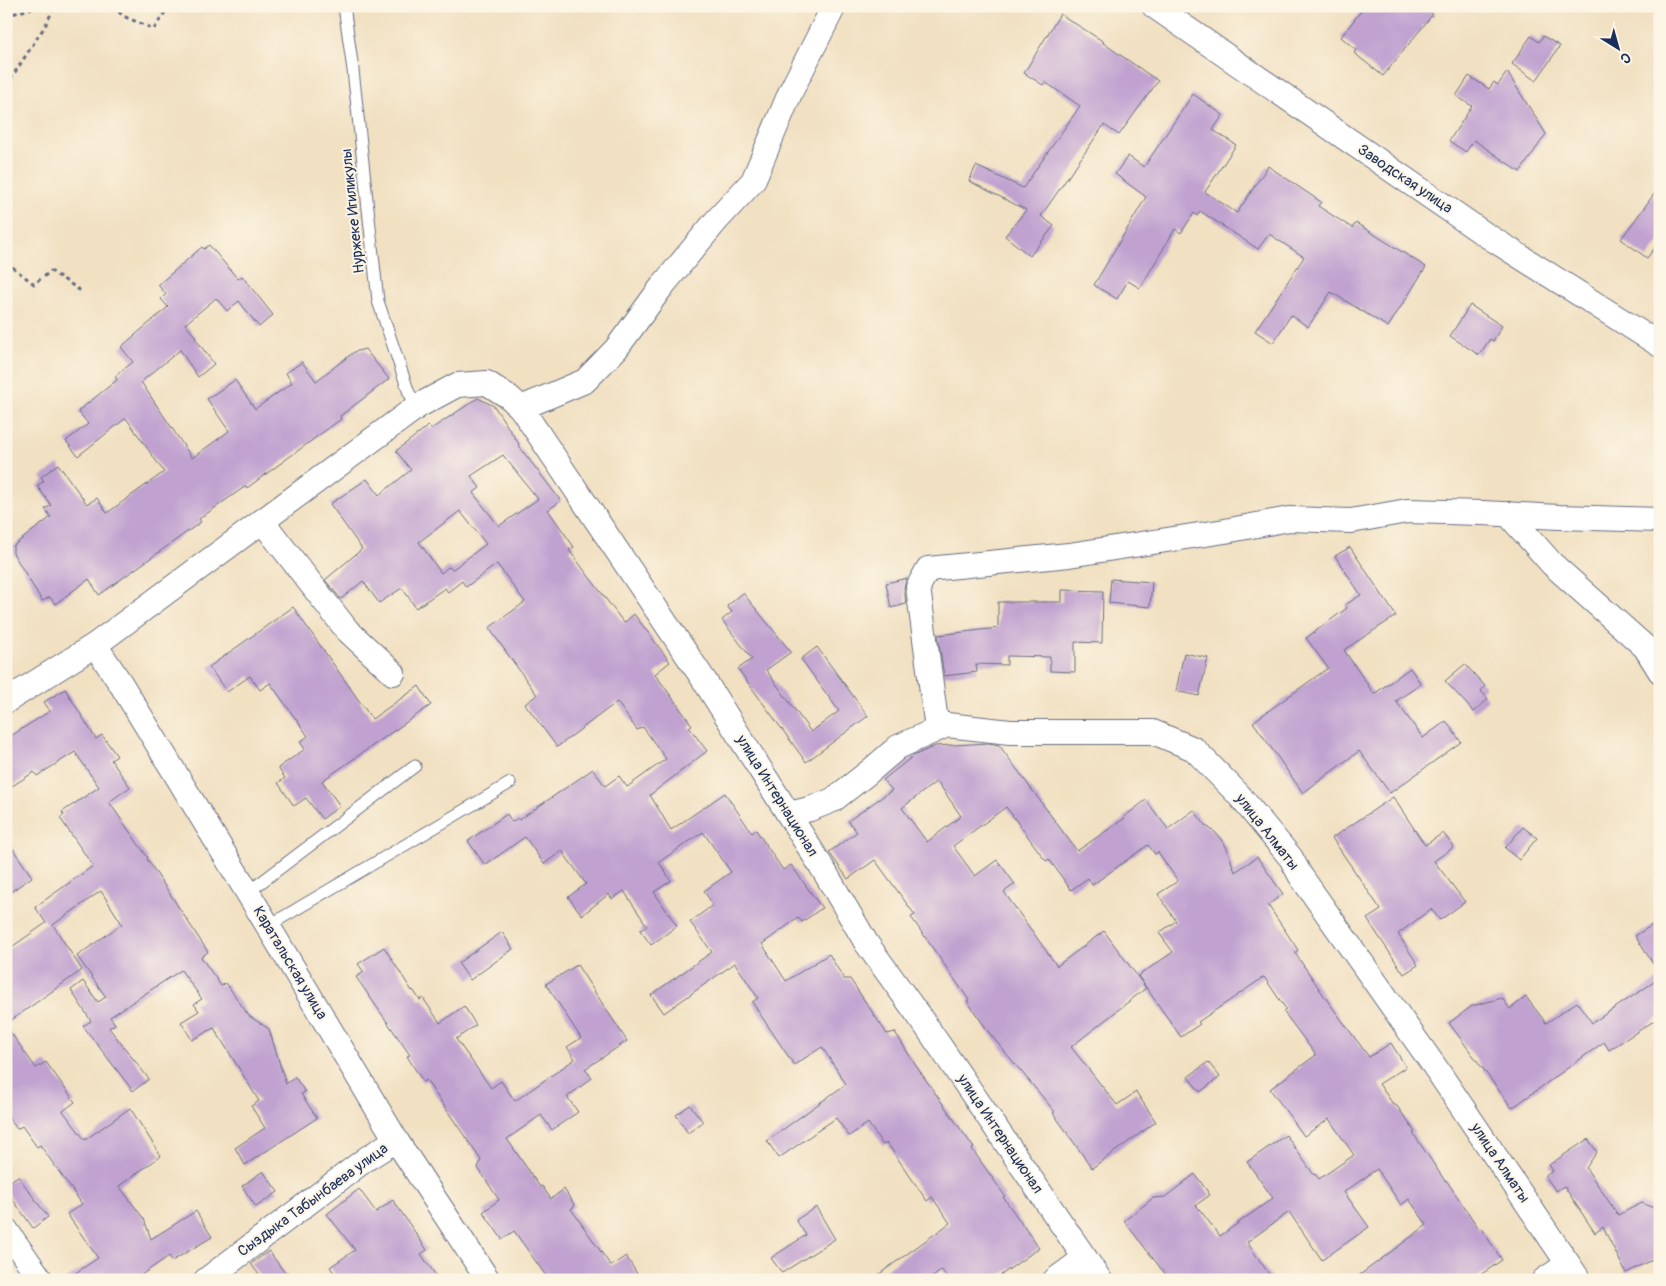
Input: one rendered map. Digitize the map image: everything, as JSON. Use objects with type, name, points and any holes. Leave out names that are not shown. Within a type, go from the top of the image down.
[{"type":"street","points":[[522,408],[585,381],[616,349],[669,278],[752,181],[791,91],[834,6]]},
{"type":"street","name":"Заводская улица","points":[[1154,6],[1483,233],[1660,345]]},
{"type":"street","name":"улица Интернационал","points":[[6,701],[94,645],[418,406],[458,385],[487,383],[510,397],[522,408],[664,619],[789,814],[867,944],[924,1023],[1100,1280]]},
{"type":"street","points":[[937,729],[918,587],[928,569],[1069,555],[1225,531],[1289,519],[1351,521],[1407,511],[1660,520]]},
{"type":"street","points":[[1508,514],[1552,564],[1645,646],[1660,671]]},
{"type":"street","points":[[262,521],[346,630],[393,673]]},
{"type":"street","name":"Каратальская улица","points":[[94,645],[121,684],[396,1140],[488,1280]]},
{"type":"street","name":"улица Алматы","points":[[789,814],[810,809],[833,800],[898,747],[947,725],[1010,732],[1153,732],[1194,749],[1238,794],[1291,858],[1300,876],[1437,1070],[1574,1272]]},
{"type":"street","name":"Сыздыка Табынбаева улица","points":[[206,1280],[366,1159],[396,1140]]},
{"type":"street","points":[[6,1230],[41,1280]]},
{"type":"street","points":[[1055,1280],[1085,1258]]},
{"type":"street","points":[[1544,1280],[1574,1272]]},
{"type":"lane","name":"Нуржеке Игиликулы","points":[[344,6],[353,70],[378,301],[409,393],[418,406]]},
{"type":"lane","points":[[247,894],[416,766]]},
{"type":"lane","points":[[268,926],[510,783]]},
{"type":"path","points":[[6,16],[39,6]]},
{"type":"path","points":[[6,86],[55,6]]},
{"type":"path","points":[[113,6],[123,16],[154,29],[169,6]]},
{"type":"path","points":[[6,262],[34,284],[51,271],[81,291]]},
{"type":"building","points":[[1365,6],[1423,6],[1433,14],[1383,76],[1354,53],[1356,50],[1341,37]]},
{"type":"building","points":[[1060,14],[1104,42],[1158,81],[1119,135],[1104,125],[1041,216],[1054,226],[1030,256],[1005,236],[1026,210],[969,181],[976,166],[1023,188],[1080,106],[1045,82],[1043,85],[1024,73]]},
{"type":"building","points":[[1531,36],[1539,42],[1543,36],[1560,46],[1536,81],[1512,64]]},
{"type":"building","points":[[1507,72],[1546,134],[1520,172],[1474,140],[1466,152],[1449,141],[1472,106],[1456,96],[1469,76],[1489,89],[1494,82],[1498,85]]},
{"type":"building","points":[[1193,94],[1223,115],[1213,130],[1236,145],[1205,192],[1237,213],[1268,166],[1321,202],[1318,206],[1352,228],[1356,223],[1426,267],[1388,327],[1331,292],[1308,327],[1291,315],[1273,343],[1255,331],[1304,257],[1269,234],[1258,249],[1200,211],[1197,216],[1194,213],[1181,233],[1175,229],[1140,288],[1128,281],[1117,299],[1094,285],[1146,197],[1115,174],[1128,156],[1144,167]]},
{"type":"building","points":[[1660,186],[1660,241],[1647,258],[1621,239]]},
{"type":"building","points":[[209,245],[238,279],[242,276],[273,315],[259,327],[239,301],[227,311],[216,298],[185,324],[214,364],[198,377],[180,350],[141,382],[192,458],[229,431],[207,399],[235,380],[255,409],[292,383],[286,373],[302,362],[316,381],[354,352],[365,349],[389,379],[340,416],[341,419],[247,488],[246,486],[199,519],[201,522],[99,595],[89,579],[55,604],[50,597],[42,601],[13,553],[13,546],[51,517],[45,509],[51,505],[37,486],[44,481],[41,477],[58,464],[87,504],[97,498],[107,513],[164,472],[126,418],[78,456],[66,441],[88,424],[78,411],[117,380],[115,376],[133,362],[121,347],[168,307],[161,299],[166,294],[158,285],[202,247],[204,249]]},
{"type":"building","points":[[1470,305],[1502,326],[1493,341],[1490,339],[1479,355],[1450,336]]},
{"type":"building","points":[[478,398],[494,406],[518,445],[561,501],[548,510],[574,547],[569,550],[624,623],[634,614],[670,662],[655,674],[692,725],[689,727],[707,751],[650,795],[671,830],[725,793],[752,833],[756,830],[783,870],[791,865],[822,908],[802,922],[798,918],[762,944],[786,981],[829,954],[844,979],[850,979],[887,1034],[895,1032],[916,1066],[974,1148],[972,1149],[1005,1196],[1003,1197],[1039,1248],[994,1280],[949,1280],[942,1270],[929,1280],[871,1280],[950,1223],[932,1197],[927,1201],[887,1143],[883,1145],[868,1123],[849,1136],[836,1118],[779,1158],[767,1141],[846,1084],[822,1047],[794,1065],[752,1002],[758,998],[735,963],[664,1013],[651,995],[712,952],[690,922],[713,905],[704,891],[731,872],[703,832],[659,862],[671,881],[654,892],[677,926],[651,945],[640,930],[647,926],[624,891],[612,899],[609,894],[582,915],[568,897],[586,884],[562,851],[544,864],[525,837],[485,865],[468,841],[507,814],[512,822],[518,818],[519,820],[593,769],[605,786],[619,776],[627,787],[666,759],[643,727],[637,730],[617,702],[557,747],[525,704],[537,695],[489,628],[525,602],[497,564],[466,587],[462,581],[448,592],[445,588],[416,608],[402,588],[379,603],[363,581],[341,599],[325,580],[362,549],[330,504],[367,479],[379,495],[411,470],[396,451],[428,426],[431,429]],"holes":[[[503,455],[538,499],[499,526],[473,493],[480,488],[471,476]],[[460,511],[486,544],[453,569],[448,567],[441,573],[419,542]]]},
{"type":"building","points":[[1350,547],[1396,616],[1344,650],[1374,694],[1410,668],[1421,684],[1396,701],[1423,738],[1446,721],[1461,742],[1390,793],[1359,751],[1303,793],[1253,722],[1328,668],[1306,638],[1347,608],[1345,605],[1361,595],[1335,556]]},
{"type":"building","points":[[907,578],[904,588],[906,604],[891,608],[886,583]]},
{"type":"building","points":[[1111,579],[1152,582],[1150,607],[1109,603]]},
{"type":"building","points":[[1062,590],[1103,591],[1102,643],[1075,642],[1075,672],[1050,671],[1050,657],[1007,656],[1007,665],[976,664],[977,672],[944,676],[938,635],[998,628],[998,602],[1062,602]]},
{"type":"building","points":[[743,593],[791,652],[766,670],[811,732],[839,711],[801,659],[817,647],[868,716],[806,762],[738,669],[752,659],[722,620],[732,612],[727,606]]},
{"type":"building","points":[[293,607],[372,719],[419,686],[431,705],[322,781],[340,806],[322,819],[306,798],[294,806],[278,783],[285,778],[278,768],[305,749],[300,742],[308,736],[270,683],[260,690],[250,676],[227,692],[209,667]]},
{"type":"building","points":[[1184,653],[1208,658],[1199,696],[1176,691]]},
{"type":"building","points":[[1465,664],[1485,686],[1481,691],[1488,699],[1474,712],[1445,681]]},
{"type":"building","points":[[65,689],[96,739],[102,735],[117,756],[111,760],[130,787],[109,802],[148,858],[208,952],[201,957],[221,986],[226,983],[249,1016],[269,1029],[286,1084],[295,1077],[305,1092],[301,1094],[317,1118],[245,1165],[235,1148],[265,1128],[251,1106],[259,1101],[214,1028],[192,1040],[181,1022],[199,1011],[194,1004],[202,999],[181,970],[110,1017],[115,1024],[109,1028],[149,1079],[133,1091],[83,1026],[91,1021],[71,990],[83,981],[98,1002],[106,997],[77,956],[122,924],[101,891],[53,925],[82,970],[6,1024],[6,951],[46,923],[35,907],[93,866],[60,818],[64,815],[62,812],[99,787],[75,752],[37,776],[34,772],[6,790],[6,739],[50,711],[44,702]]},
{"type":"building","points":[[989,743],[999,745],[1077,851],[1125,818],[1146,800],[1168,829],[1194,810],[1205,825],[1216,833],[1226,846],[1235,872],[1257,857],[1283,894],[1268,905],[1298,950],[1295,953],[1329,1003],[1369,1057],[1391,1043],[1406,1067],[1379,1084],[1393,1104],[1397,1106],[1445,1181],[1479,1229],[1481,1228],[1502,1260],[1473,1280],[1353,1280],[1427,1225],[1409,1199],[1401,1205],[1377,1169],[1344,1192],[1369,1227],[1322,1260],[1289,1212],[1247,1242],[1273,1280],[1170,1280],[1124,1221],[1153,1198],[1165,1197],[1195,1174],[1210,1195],[1196,1205],[1220,1236],[1273,1198],[1247,1162],[1286,1135],[1314,1175],[1319,1179],[1354,1155],[1329,1119],[1304,1136],[1270,1089],[1316,1055],[1283,1011],[1286,1009],[1264,977],[1198,1022],[1200,1024],[1181,1037],[1138,976],[1173,952],[1159,933],[1176,921],[1158,894],[1178,881],[1158,852],[1155,854],[1148,845],[1092,885],[1088,878],[1071,890],[1049,859],[1046,861],[1006,807],[953,846],[975,876],[997,860],[1015,884],[1004,892],[1057,966],[1104,931],[1146,988],[1071,1047],[1117,1105],[1136,1092],[1156,1122],[1092,1168],[1053,1113],[1055,1112],[990,1034],[967,1001],[969,1000],[911,917],[915,915],[875,860],[848,879],[829,852],[857,832],[848,821],[892,790],[883,780],[913,756],[935,746]],"holes":[[[937,781],[961,816],[927,842],[902,808]]]},
{"type":"building","points":[[1393,797],[1425,845],[1443,833],[1454,847],[1434,861],[1465,902],[1440,920],[1431,909],[1398,934],[1418,965],[1404,974],[1367,919],[1381,910],[1332,838]]},
{"type":"building","points":[[1523,827],[1537,838],[1519,860],[1505,848]]},
{"type":"building","points":[[6,839],[32,877],[6,895]]},
{"type":"building","points":[[1660,920],[1660,974],[1635,936]]},
{"type":"building","points":[[502,932],[513,949],[470,980],[458,963]]},
{"type":"building","points":[[384,947],[412,991],[420,1000],[423,998],[440,1023],[464,1006],[476,1025],[456,1039],[491,1088],[501,1081],[515,1101],[575,1059],[567,1047],[581,1038],[546,984],[577,965],[627,1041],[585,1069],[592,1078],[567,1097],[578,1112],[552,1130],[541,1115],[507,1139],[540,1187],[542,1186],[551,1199],[564,1189],[575,1206],[571,1209],[611,1266],[626,1256],[641,1280],[549,1280],[514,1231],[502,1239],[483,1212],[499,1200],[478,1168],[481,1160],[426,1080],[423,1082],[407,1056],[410,1055],[356,977],[364,972],[358,964]]},
{"type":"building","points":[[1660,978],[1660,1017],[1609,1050],[1604,1042],[1512,1108],[1449,1023],[1472,1006],[1502,998],[1510,1009],[1526,997],[1546,1023],[1577,1002],[1592,1023]]},
{"type":"building","points":[[6,1026],[36,1068],[46,1062],[75,1102],[63,1111],[85,1140],[130,1108],[161,1156],[119,1186],[144,1219],[151,1239],[196,1211],[212,1237],[172,1261],[169,1256],[134,1280],[65,1280],[98,1258],[67,1214],[82,1204],[40,1145],[37,1147],[22,1126],[17,1129],[6,1114]]},
{"type":"building","points":[[1208,1062],[1220,1077],[1200,1092],[1188,1077]]},
{"type":"building","points":[[690,1105],[703,1122],[688,1133],[676,1115]]},
{"type":"building","points":[[1588,1139],[1597,1152],[1586,1168],[1618,1215],[1642,1203],[1660,1211],[1660,1256],[1626,1273],[1603,1227],[1595,1233],[1564,1186],[1556,1191],[1545,1176],[1553,1171],[1549,1165]]},
{"type":"building","points":[[263,1171],[278,1192],[256,1207],[242,1186]]},
{"type":"building","points":[[18,1176],[48,1217],[33,1228],[6,1190],[6,1184]]},
{"type":"building","points":[[359,1189],[376,1212],[393,1200],[427,1250],[421,1254],[439,1280],[339,1280],[330,1267],[355,1250],[327,1214]]},
{"type":"building","points":[[816,1207],[835,1239],[782,1273],[771,1258],[806,1235],[796,1220]]},
{"type":"building","points":[[269,1251],[290,1280],[263,1280],[251,1264]]}]
